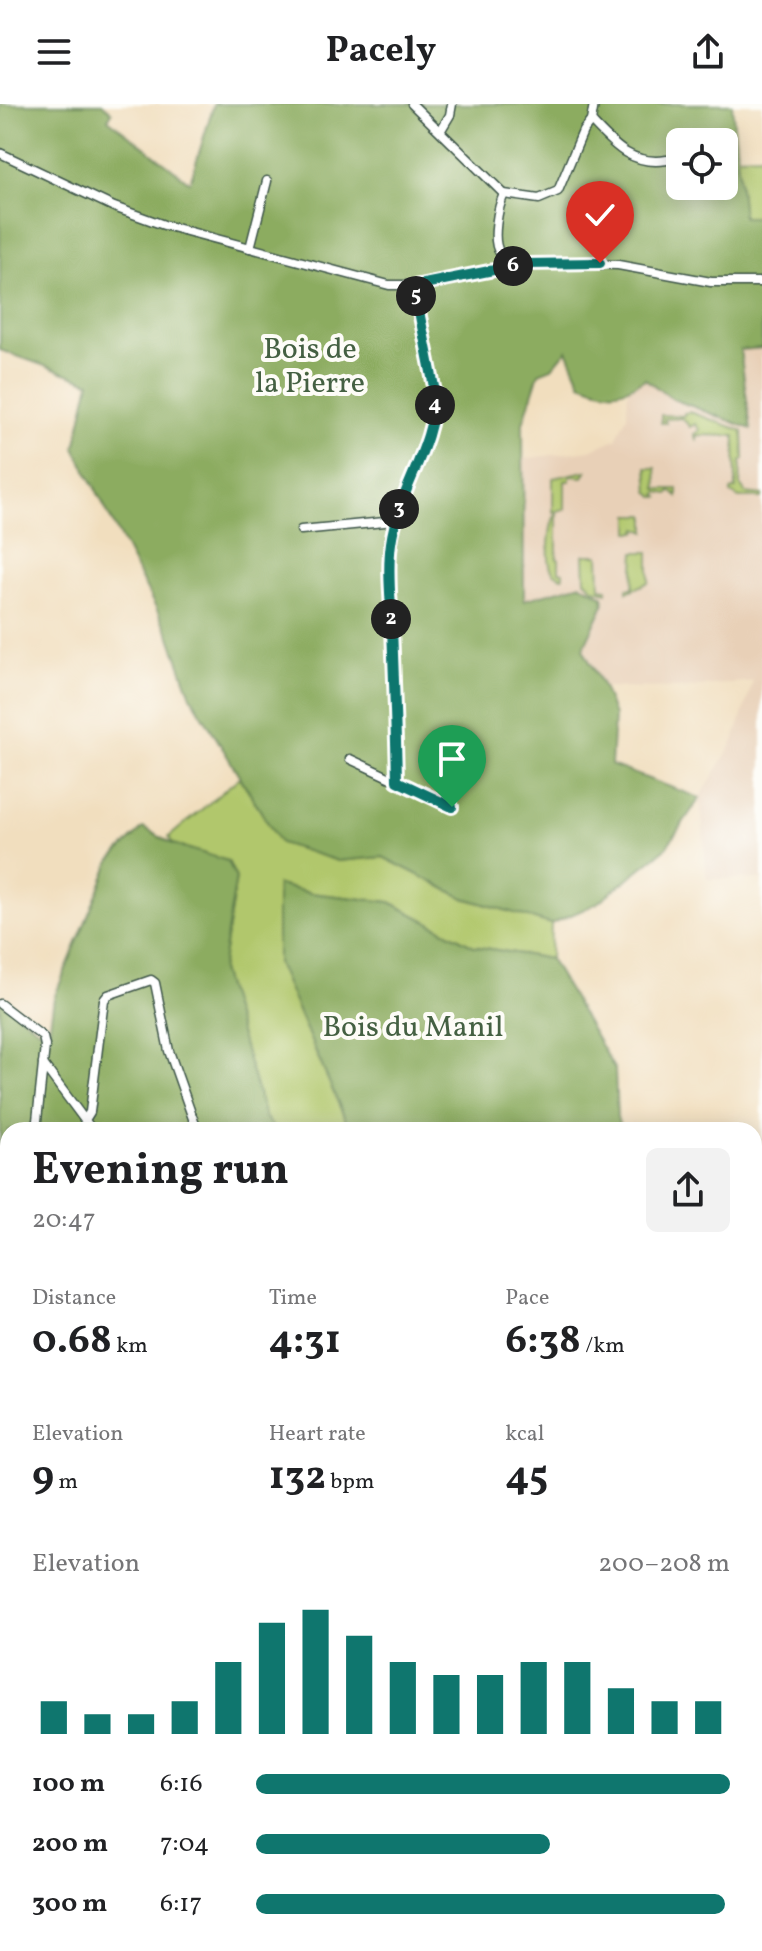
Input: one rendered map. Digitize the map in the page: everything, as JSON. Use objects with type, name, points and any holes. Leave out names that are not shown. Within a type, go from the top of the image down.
[{"type":"street","points":[[412,104],[504,194],[539,199],[555,193],[564,181],[580,138],[591,121],[594,104]]},
{"type":"street","points":[[441,130],[450,115],[452,104]]},
{"type":"street","points":[[591,121],[625,153],[645,161],[666,160]]},
{"type":"street","points":[[0,153],[114,207],[164,225],[376,282],[414,286],[515,266],[547,263],[607,264],[711,282],[762,282]]},
{"type":"street","points":[[250,248],[267,181]]},
{"type":"street","points":[[504,194],[500,202],[496,243],[501,254],[515,266]]},
{"type":"street","points":[[397,781],[389,564],[395,521],[405,490],[426,448],[435,405],[414,286]]},
{"type":"street","points":[[301,530],[395,521]]},
{"type":"street","points":[[350,759],[452,807]]},
{"type":"street","points":[[43,1064],[85,1120],[90,1112],[104,1000],[108,995],[151,980],[155,983],[169,1051],[194,1122]]},
{"type":"street","points":[[0,1004],[43,1037],[45,1046],[37,1122]]},
{"type":"shaded area","points":[[762,348],[762,888],[761,879],[707,879],[700,798],[734,741],[753,681],[686,688],[603,687],[582,649],[604,604],[581,584],[524,601],[523,459],[590,450],[616,439],[627,416],[628,390],[644,379],[673,399],[750,428],[740,349]]},
{"type":"green space","name":"Bois de la Pierre","points":[[0,104],[102,104],[112,112],[108,119],[190,182],[214,104],[732,104],[734,128],[666,128],[666,200],[738,200],[738,166],[743,217],[762,217],[762,348],[740,350],[751,429],[673,399],[645,379],[614,392],[581,383],[567,350],[552,368],[539,373],[523,423],[524,600],[581,584],[603,596],[604,604],[583,649],[614,716],[611,765],[700,798],[665,849],[596,904],[551,924],[464,898],[383,857],[338,861],[280,843],[191,696],[169,634],[75,448],[90,382],[0,350]]},
{"type":"green space","points":[[762,155],[762,217],[743,218],[738,156]]},
{"type":"green space","points":[[690,412],[743,431],[744,459],[741,461],[740,485],[746,493],[762,495],[762,498],[739,498],[731,493],[736,489],[735,436],[697,435],[697,441],[694,434],[700,430],[695,424],[690,427],[682,418],[664,419],[666,423],[661,423],[661,415],[684,416],[684,413]]},
{"type":"green space","points":[[647,468],[656,468],[657,489],[678,489],[678,497],[671,491],[668,494],[659,492],[659,497],[654,497],[649,491]]},
{"type":"green space","points":[[586,471],[583,477],[570,476],[570,481],[565,481],[565,509],[553,512],[553,478]]},
{"type":"green space","points":[[557,513],[557,559],[563,577],[553,572],[549,558],[550,532]]},
{"type":"green space","points":[[630,515],[646,515],[646,532],[638,528],[637,532],[630,532]]},
{"type":"green space","points":[[635,552],[649,552],[649,582],[627,592],[627,588],[633,588]]},
{"type":"green space","points":[[584,555],[599,555],[600,588],[607,589],[607,592],[594,589],[585,580]]},
{"type":"green space","points":[[240,777],[280,843],[338,861],[383,857],[464,898],[551,924],[550,959],[474,946],[390,902],[310,893],[278,885],[277,963],[347,1122],[269,1122],[221,970],[236,878],[228,861],[173,844],[169,837]]},
{"type":"green space","name":"Bois du Manil","points":[[143,828],[173,844],[228,861],[236,878],[221,970],[269,1122],[0,1122],[0,1000],[48,1037],[54,998],[111,860]]},
{"type":"green space","name":"Bois du Manil","points":[[277,885],[310,893],[390,902],[474,946],[550,959],[615,1070],[619,1122],[347,1122],[277,963]]},
{"type":"route","points":[[452,807],[397,781],[389,564],[391,543],[405,490],[426,448],[435,405],[414,286],[524,264],[600,263]]}]
